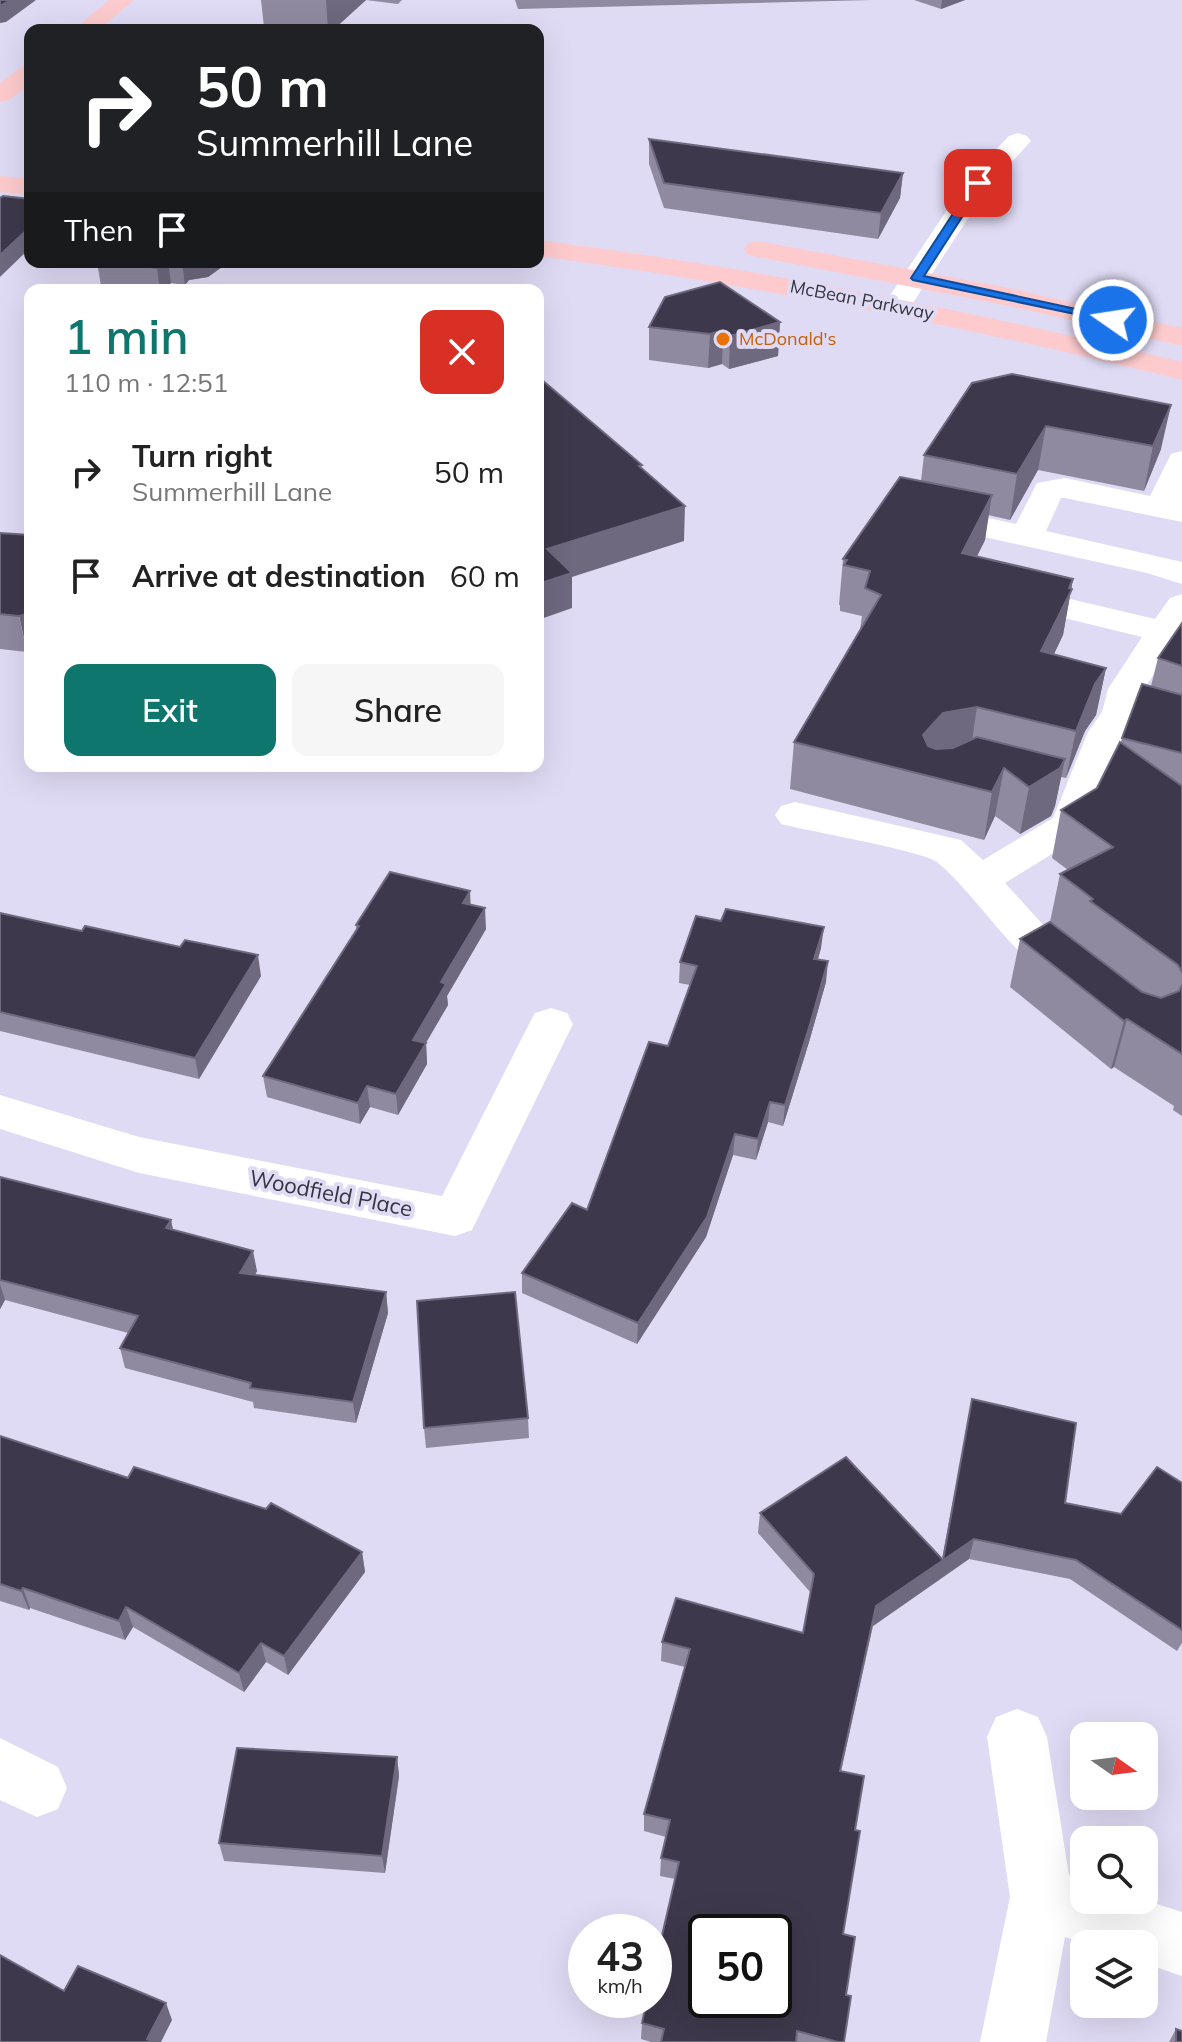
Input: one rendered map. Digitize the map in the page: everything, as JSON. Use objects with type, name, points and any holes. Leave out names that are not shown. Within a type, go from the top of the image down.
[{"type":"main road","points":[[92,24],[123,0]]},
{"type":"main road","points":[[0,95],[24,77]]},
{"type":"main road","points":[[0,184],[24,186]]},
{"type":"main road","name":"McBean Parkway","points":[[739,246],[917,278],[1182,337]]},
{"type":"main road","name":"McBean Parkway","points":[[544,249],[699,270],[897,306],[1182,371]]},
{"type":"street","points":[[897,306],[978,183],[1018,141]]},
{"type":"street","points":[[1026,537],[1049,490],[1065,488],[1172,510],[1182,461]]},
{"type":"street","points":[[916,512],[1157,565],[1182,574]]},
{"type":"street","points":[[980,880],[1070,825],[1107,732],[1121,712],[1126,689],[1173,619],[993,591]]},
{"type":"street","points":[[1121,712],[1157,724]]},
{"type":"street","points":[[1041,787],[1083,798]]},
{"type":"street","points":[[795,815],[947,849],[980,880],[1031,938],[1101,991]]},
{"type":"street","name":"Woodfield Place","points":[[0,1112],[139,1155],[455,1217],[551,1024]]},
{"type":"street","points":[[1013,2042],[1041,1897],[1017,1737]]},
{"type":"street","points":[[1041,1897],[1182,1944]]},
{"type":"building","points":[[649,139],[903,173],[881,213],[664,183]]},
{"type":"building","points":[[0,198],[24,198],[24,233],[0,255]]},
{"type":"building","points":[[720,282],[780,322],[730,336],[723,330],[710,334],[649,327],[665,297]]},
{"type":"building","points":[[1012,374],[1171,405],[1153,446],[1046,426],[1017,474],[924,455],[972,383]]},
{"type":"building","points":[[544,382],[685,506],[547,549],[572,573],[544,582]]},
{"type":"building","points":[[900,477],[992,495],[962,553],[1073,579],[1069,588],[1072,589],[1041,651],[1106,668],[1095,684],[1076,731],[977,707],[943,713],[923,735],[928,746],[936,749],[953,748],[977,737],[1065,759],[1060,768],[1029,787],[1004,768],[992,792],[794,742],[881,595],[865,588],[870,571],[844,565],[847,560],[843,559]]},
{"type":"building","points":[[0,533],[24,535],[24,615],[0,614]]},
{"type":"building","points":[[1182,623],[1182,666],[1158,658]]},
{"type":"building","points":[[1142,684],[1182,695],[1182,753],[1122,738]]},
{"type":"building","points":[[1120,742],[1182,786],[1182,972],[1178,965],[1090,901],[1093,899],[1060,874],[1113,847],[1061,810],[1097,788]]},
{"type":"building","points":[[390,872],[470,891],[463,903],[485,908],[441,982],[446,984],[413,1040],[426,1043],[396,1094],[367,1086],[358,1103],[263,1076],[359,926],[356,925]]},
{"type":"building","points":[[726,909],[824,927],[814,959],[828,961],[785,1105],[770,1102],[758,1139],[735,1134],[707,1217],[638,1323],[522,1273],[572,1203],[587,1210],[649,1042],[668,1046],[697,966],[680,962],[696,916],[721,921]]},
{"type":"building","points":[[0,913],[82,931],[85,926],[180,947],[185,940],[258,955],[195,1058],[0,1012]]},
{"type":"building","points":[[1050,922],[1142,992],[1161,998],[1179,991],[1182,985],[1182,1054],[1127,1019],[1124,1021],[1020,939]]},
{"type":"building","points":[[0,1177],[171,1220],[166,1228],[253,1251],[240,1273],[386,1292],[353,1402],[250,1388],[251,1383],[120,1348],[138,1316],[0,1280]]},
{"type":"building","points":[[515,1292],[528,1418],[424,1428],[417,1301]]},
{"type":"building","points":[[972,1399],[1076,1423],[1065,1503],[1121,1514],[1157,1467],[1182,1483],[1182,1630],[1076,1560],[974,1539],[876,1606],[840,1771],[864,1776],[855,1830],[860,1831],[843,1934],[855,1937],[846,1995],[851,1996],[844,2042],[797,2031],[796,2042],[661,2042],[664,2029],[642,2023],[643,2018],[672,2018],[672,1914],[667,1914],[679,1862],[661,1858],[670,1820],[644,1814],[690,1649],[662,1642],[676,1598],[803,1633],[814,1574],[760,1513],[846,1457],[943,1560]]},
{"type":"building","points":[[0,1436],[128,1478],[134,1467],[266,1509],[271,1503],[362,1552],[284,1656],[261,1643],[239,1673],[126,1607],[119,1621],[23,1588],[21,1591],[0,1584]]},
{"type":"building","points":[[237,1748],[397,1757],[382,1856],[219,1843]]},
{"type":"building","points":[[0,1955],[64,1991],[78,1966],[166,2003],[147,2039],[153,2042],[0,2042]]},
{"type":"building","points":[[1176,2029],[1182,2031],[1182,2042],[1176,2042]]},
{"type":"place","name":"McDonald's","points":[[723,339]]},
{"type":"route","points":[[978,183],[917,278],[1113,320]]}]
